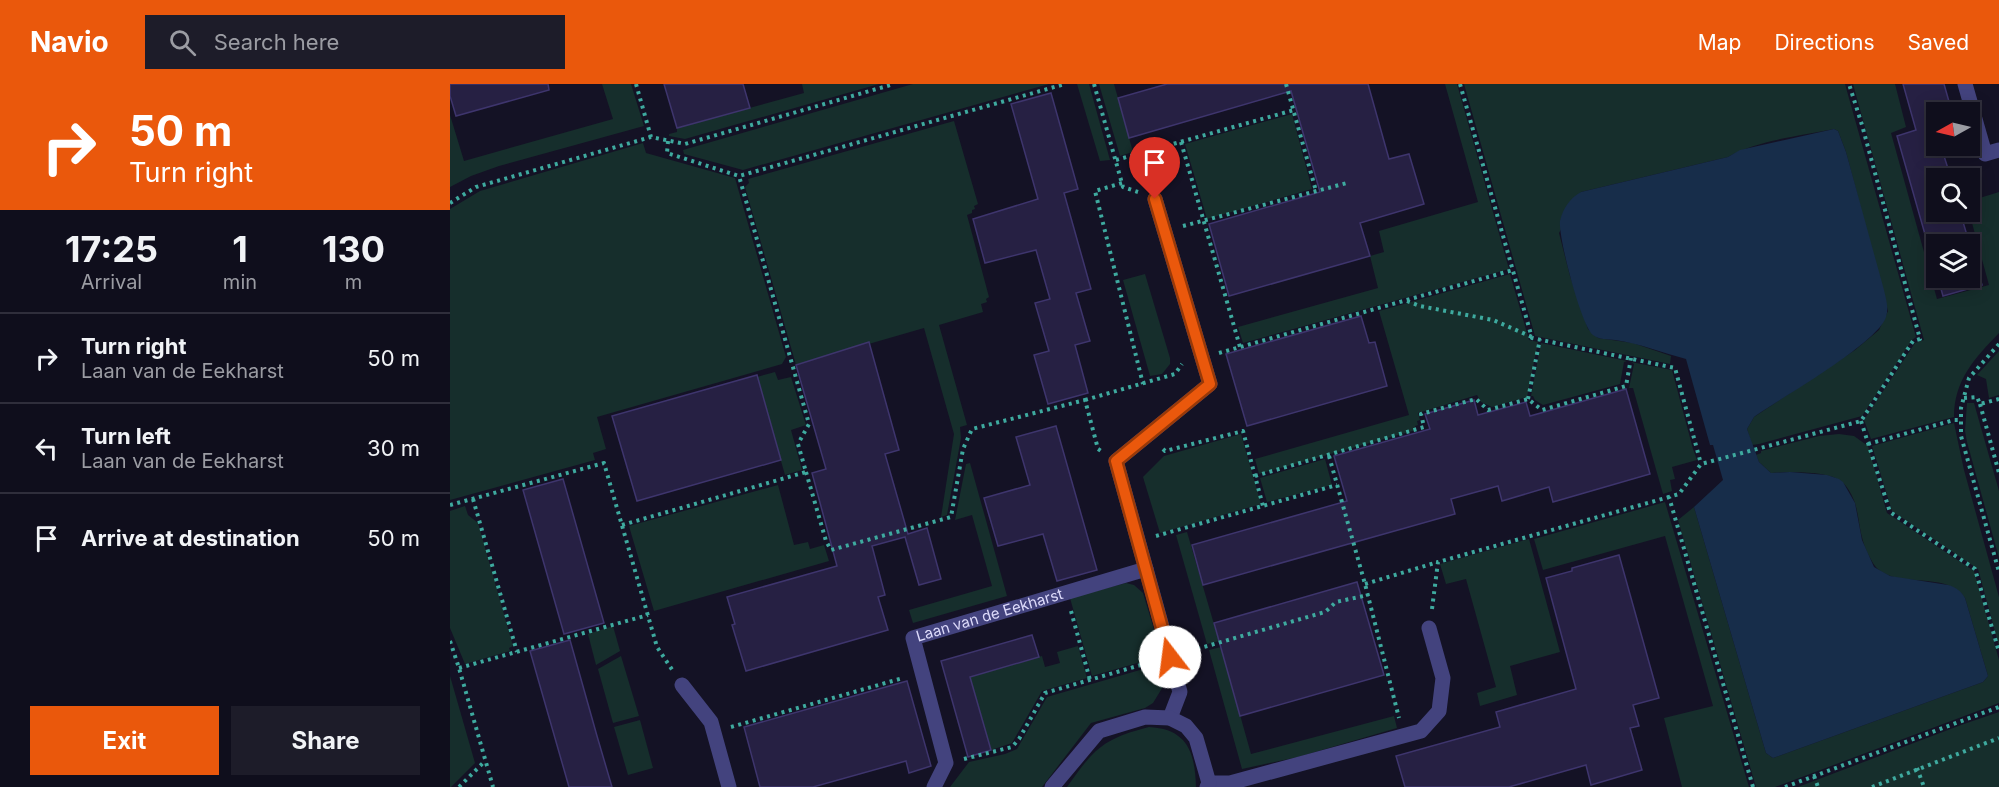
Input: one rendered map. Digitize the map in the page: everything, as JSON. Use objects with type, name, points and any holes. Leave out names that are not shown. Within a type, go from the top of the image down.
[{"type":"street","points":[[1965,84],[1984,154],[1999,150]]},
{"type":"street","points":[[1155,199],[1210,384],[1116,461],[1180,692],[1170,718]]},
{"type":"street","name":"Laan van de Eekharst","points":[[945,763],[913,638],[1146,568]]},
{"type":"street","points":[[1052,787],[1099,731],[1145,717],[1170,718],[1186,726],[1196,738],[1208,785],[1230,783],[1421,731],[1439,711],[1443,678],[1429,628]]},
{"type":"street","points":[[682,685],[711,722],[729,787]]},
{"type":"street","points":[[934,787],[945,763]]},
{"type":"path","points":[[636,84],[651,137]]},
{"type":"path","points":[[450,203],[476,187],[651,137],[685,144],[894,84]]},
{"type":"path","points":[[669,141],[667,153],[739,176],[1065,84]]},
{"type":"path","points":[[1094,84],[1123,187],[1155,199]]},
{"type":"path","points":[[1286,84],[1316,191]]},
{"type":"path","points":[[1460,84],[1532,338]]},
{"type":"path","points":[[1365,584],[1679,494],[1701,464],[1861,421],[1913,341],[1920,339],[1849,84]]},
{"type":"path","points":[[1116,160],[1294,110]]},
{"type":"path","points":[[1180,142],[1240,347],[1513,270]]},
{"type":"path","points":[[739,176],[809,424],[798,444],[826,542],[831,550],[951,517],[963,449],[972,429],[1143,384],[1175,374],[1187,358],[1203,358]]},
{"type":"path","points":[[1122,183],[1095,191],[1143,384]]},
{"type":"path","points":[[1165,231],[1347,183]]},
{"type":"path","points":[[1407,300],[1420,306],[1492,320],[1532,338],[1675,368],[1701,464]]},
{"type":"path","points":[[1528,399],[1540,339]]},
{"type":"path","points":[[1999,345],[1969,378],[1960,408],[1961,436],[1999,572]]},
{"type":"path","points":[[1528,399],[1542,410],[1626,387],[1631,358]]},
{"type":"path","points":[[1964,398],[1977,397],[1999,473]]},
{"type":"path","points":[[1255,476],[1424,427],[1421,414],[1476,399],[1488,410],[1528,399]]},
{"type":"path","points":[[1980,404],[1999,399]]},
{"type":"path","points":[[1085,400],[1098,449],[1116,461]]},
{"type":"path","points":[[1868,444],[1961,420]]},
{"type":"path","points":[[1861,421],[1890,512],[1975,569],[1999,652]]},
{"type":"path","points":[[1146,437],[1166,451],[1243,431],[1263,506]]},
{"type":"path","points":[[1329,456],[1404,736]]},
{"type":"path","points":[[450,505],[604,463],[657,647],[682,685]]},
{"type":"path","points":[[622,525],[806,472]]},
{"type":"path","points":[[1138,541],[1337,485]]},
{"type":"path","points":[[1669,497],[1753,787]]},
{"type":"path","points":[[473,499],[516,652]]},
{"type":"path","points":[[1429,628],[1438,562]]},
{"type":"path","points":[[1066,592],[1090,680]]},
{"type":"path","points":[[945,763],[1012,747],[1019,740],[1045,693],[1324,612],[1336,602],[1368,595]]},
{"type":"path","points":[[459,668],[648,615]]},
{"type":"path","points":[[450,641],[493,787]]},
{"type":"path","points":[[713,732],[922,672]]},
{"type":"path","points":[[1785,787],[1999,706]]},
{"type":"path","points":[[1872,787],[1999,738]]},
{"type":"path","points":[[459,787],[485,761]]},
{"type":"path","points":[[1917,768],[1924,787]]},
{"type":"path","points":[[1814,776],[1818,787]]},
{"type":"green space","points":[[602,84],[631,84],[644,126],[499,166],[471,176],[450,187],[450,115],[464,161],[613,119]]},
{"type":"green space","points":[[802,84],[879,84],[685,139],[669,136],[677,132],[677,128],[804,93]]},
{"type":"green space","points":[[913,84],[1049,84],[743,170],[684,154],[683,150]]},
{"type":"green space","points":[[1077,84],[1089,84],[1110,160],[1100,161]]},
{"type":"green space","points":[[1099,84],[1114,84],[1133,152],[1120,156]]},
{"type":"green space","points":[[1445,84],[1457,84],[1509,269],[1243,343],[1238,327],[1378,288],[1370,256],[1384,252],[1379,231],[1478,202]]},
{"type":"green space","points":[[1464,84],[1845,84],[1916,337],[1862,416],[1752,445],[1747,429],[1754,417],[1855,350],[1879,330],[1888,311],[1846,152],[1838,131],[1834,129],[1794,136],[1752,146],[1728,157],[1581,192],[1559,233],[1570,276],[1588,329],[1598,338],[1633,343],[1671,356],[1670,364],[1535,336]]},
{"type":"green space","points":[[1853,84],[1895,84],[1906,127],[1891,133],[1926,259],[1926,288],[1934,288],[1937,299],[1989,285],[1980,252],[1980,234],[1975,234],[1972,222],[1980,222],[1980,198],[1999,192],[1999,333],[1974,361],[1962,381],[1955,404],[1954,417],[1871,439],[1864,420],[1915,343],[1924,340]]},
{"type":"green space","points":[[1292,114],[1312,189],[1207,219],[1185,144]]},
{"type":"green space","points":[[954,121],[978,204],[974,206],[972,213],[967,215],[989,297],[986,299],[987,302],[981,304],[983,312],[939,325],[967,425],[960,427],[961,438],[947,515],[941,517],[954,434],[924,328],[796,365],[745,187],[749,183],[748,179]]},
{"type":"green space","points":[[643,143],[646,153],[735,178],[786,357],[782,364],[597,417],[606,449],[593,453],[595,460],[450,500],[450,209],[480,191]]},
{"type":"green space","points":[[1145,274],[1170,358],[1170,364],[1162,374],[1150,376],[1123,280]]},
{"type":"green space","points":[[1510,274],[1529,340],[1538,342],[1527,397],[1492,407],[1481,402],[1477,395],[1418,413],[1420,420],[1415,426],[1416,430],[1259,474],[1255,459],[1409,415],[1379,311]]},
{"type":"green space","points":[[1541,343],[1627,361],[1624,362],[1620,384],[1543,405],[1531,396]]},
{"type":"green space","points":[[1999,351],[1999,395],[1989,398],[1986,379],[1977,375]]},
{"type":"green space","points":[[1631,362],[1672,370],[1697,460],[1672,467],[1675,479],[1670,480],[1672,491],[1663,494],[1633,388],[1629,388],[1634,364]]},
{"type":"green space","points":[[775,372],[778,380],[791,377],[806,425],[791,430],[802,470],[785,475],[757,377]]},
{"type":"green space","points":[[1967,403],[1974,403],[1999,491],[1999,558],[1967,442],[1965,431]]},
{"type":"green space","points":[[1954,423],[1964,470],[1999,597],[1999,646],[1978,569],[1892,511],[1872,446]]},
{"type":"green space","points":[[1241,434],[1261,504],[1160,533],[1143,477],[1164,456]]},
{"type":"green space","points":[[1839,434],[1854,436],[1868,446],[1887,513],[1974,571],[1999,660],[1999,703],[1775,787],[1756,787],[1678,520],[1694,507],[1766,753],[1773,758],[1983,682],[1988,676],[1965,598],[1958,590],[1939,583],[1893,577],[1878,569],[1867,552],[1855,503],[1843,483],[1819,474],[1771,473],[1759,462],[1756,455],[1761,451],[1819,436]]},
{"type":"green space","points":[[1325,459],[1332,485],[1267,502],[1260,478]]},
{"type":"green space","points":[[970,463],[1007,596],[913,623],[909,610],[992,586],[972,515],[955,520],[966,464]]},
{"type":"green space","points":[[778,485],[794,545],[808,542],[810,549],[824,545],[829,561],[654,611],[629,526]]},
{"type":"green space","points":[[1665,502],[1749,787],[1682,787],[1664,718],[1713,706],[1665,536],[1543,570],[1534,539]]},
{"type":"green space","points":[[465,506],[468,515],[478,523],[513,646],[509,648],[510,651],[465,664],[450,628],[450,511]]},
{"type":"green space","points":[[1187,532],[1216,631],[1236,637],[1207,644],[1176,535]]},
{"type":"green space","points":[[1529,539],[1560,652],[1510,666],[1517,695],[1480,706],[1477,693],[1496,687],[1466,579],[1446,584],[1440,564]]},
{"type":"green space","points":[[1126,583],[1134,585],[1143,593],[1162,656],[1092,676],[1070,598]]},
{"type":"green space","points":[[613,626],[620,651],[596,665],[588,634]]},
{"type":"green space","points":[[1078,646],[1087,678],[1042,691],[1012,743],[991,750],[970,677],[1042,656],[1045,667],[1060,663],[1057,652]]},
{"type":"green space","points":[[1221,647],[1251,754],[1394,716],[1397,728],[1298,757],[1242,769],[1209,650]]},
{"type":"green space","points":[[621,656],[639,716],[613,723],[598,669]]},
{"type":"green space","points":[[1164,663],[1164,685],[1153,703],[1145,708],[1091,723],[1042,787],[950,787],[969,762],[1017,749],[1047,697]]},
{"type":"green space","points":[[450,676],[475,763],[451,787],[450,787]]},
{"type":"green space","points":[[1999,712],[1999,787],[1798,787],[1961,725]]},
{"type":"green space","points":[[640,720],[653,768],[628,775],[614,727]]},
{"type":"green space","points":[[1149,727],[1172,732],[1186,745],[1194,763],[1196,787],[1067,787],[1100,747],[1120,736]]},
{"type":"water","points":[[1834,129],[1838,131],[1846,152],[1884,290],[1886,317],[1866,341],[1827,370],[1754,417],[1747,429],[1759,462],[1771,473],[1827,475],[1843,482],[1855,503],[1862,540],[1874,567],[1890,576],[1948,585],[1960,591],[1965,598],[1988,676],[1983,682],[1773,758],[1766,753],[1694,507],[1723,480],[1713,445],[1710,445],[1686,359],[1633,343],[1601,339],[1593,335],[1582,316],[1571,280],[1560,221],[1568,204],[1581,192],[1728,157],[1740,150]]},
{"type":"building","points":[[450,84],[548,84],[549,90],[456,116],[450,96]]},
{"type":"building","points":[[664,84],[743,84],[750,108],[677,128]]},
{"type":"building","points":[[1167,84],[1368,84],[1389,159],[1409,154],[1424,204],[1360,223],[1370,256],[1229,296],[1209,224],[1320,192],[1291,91],[1129,138],[1118,98]]},
{"type":"building","points":[[1903,84],[1944,84],[1949,102],[1926,102],[1926,156],[1944,156],[1948,168],[1926,168],[1926,222],[1963,222],[1967,234],[1926,234],[1926,238],[1897,136],[1916,130]]},
{"type":"building","points":[[1051,93],[1078,189],[1064,193],[1091,289],[1076,293],[1090,341],[1075,345],[1088,393],[1048,404],[1034,355],[1049,351],[1035,303],[1050,299],[1036,250],[985,263],[973,219],[1038,199],[1011,104]]},
{"type":"building","points":[[1941,288],[1971,288],[1943,296]]},
{"type":"building","points":[[1361,316],[1369,343],[1375,342],[1387,386],[1247,426],[1226,354]]},
{"type":"building","points":[[869,342],[899,450],[885,454],[908,534],[927,528],[941,579],[919,585],[905,537],[872,546],[885,595],[878,597],[888,630],[746,671],[732,625],[735,624],[727,597],[837,566],[812,473],[826,469],[796,365]]},
{"type":"building","points":[[757,375],[781,460],[637,501],[612,416]]},
{"type":"building","points":[[1626,389],[1650,474],[1553,502],[1549,487],[1502,501],[1498,486],[1451,499],[1455,514],[1203,585],[1192,545],[1347,501],[1334,456],[1430,429],[1425,414],[1474,400],[1478,415],[1526,402],[1530,416]]},
{"type":"building","points":[[1056,426],[1097,570],[1057,581],[1043,534],[998,546],[984,498],[1030,485],[1016,437]]},
{"type":"building","points":[[563,479],[604,623],[564,634],[523,490]]},
{"type":"building","points":[[1619,555],[1659,698],[1633,705],[1639,726],[1630,728],[1642,770],[1591,785],[1586,765],[1509,787],[1405,787],[1396,756],[1500,727],[1496,712],[1576,689],[1546,578]]},
{"type":"building","points":[[1357,582],[1384,675],[1240,716],[1214,623]]},
{"type":"building","points":[[1032,635],[1039,657],[970,677],[991,750],[968,757],[941,661]]},
{"type":"building","points":[[570,640],[612,787],[569,787],[530,651]]},
{"type":"building","points":[[907,681],[931,766],[909,773],[906,761],[813,787],[760,787],[744,727]]},
{"type":"route","points":[[1155,199],[1210,384],[1116,461],[1170,657]]}]
